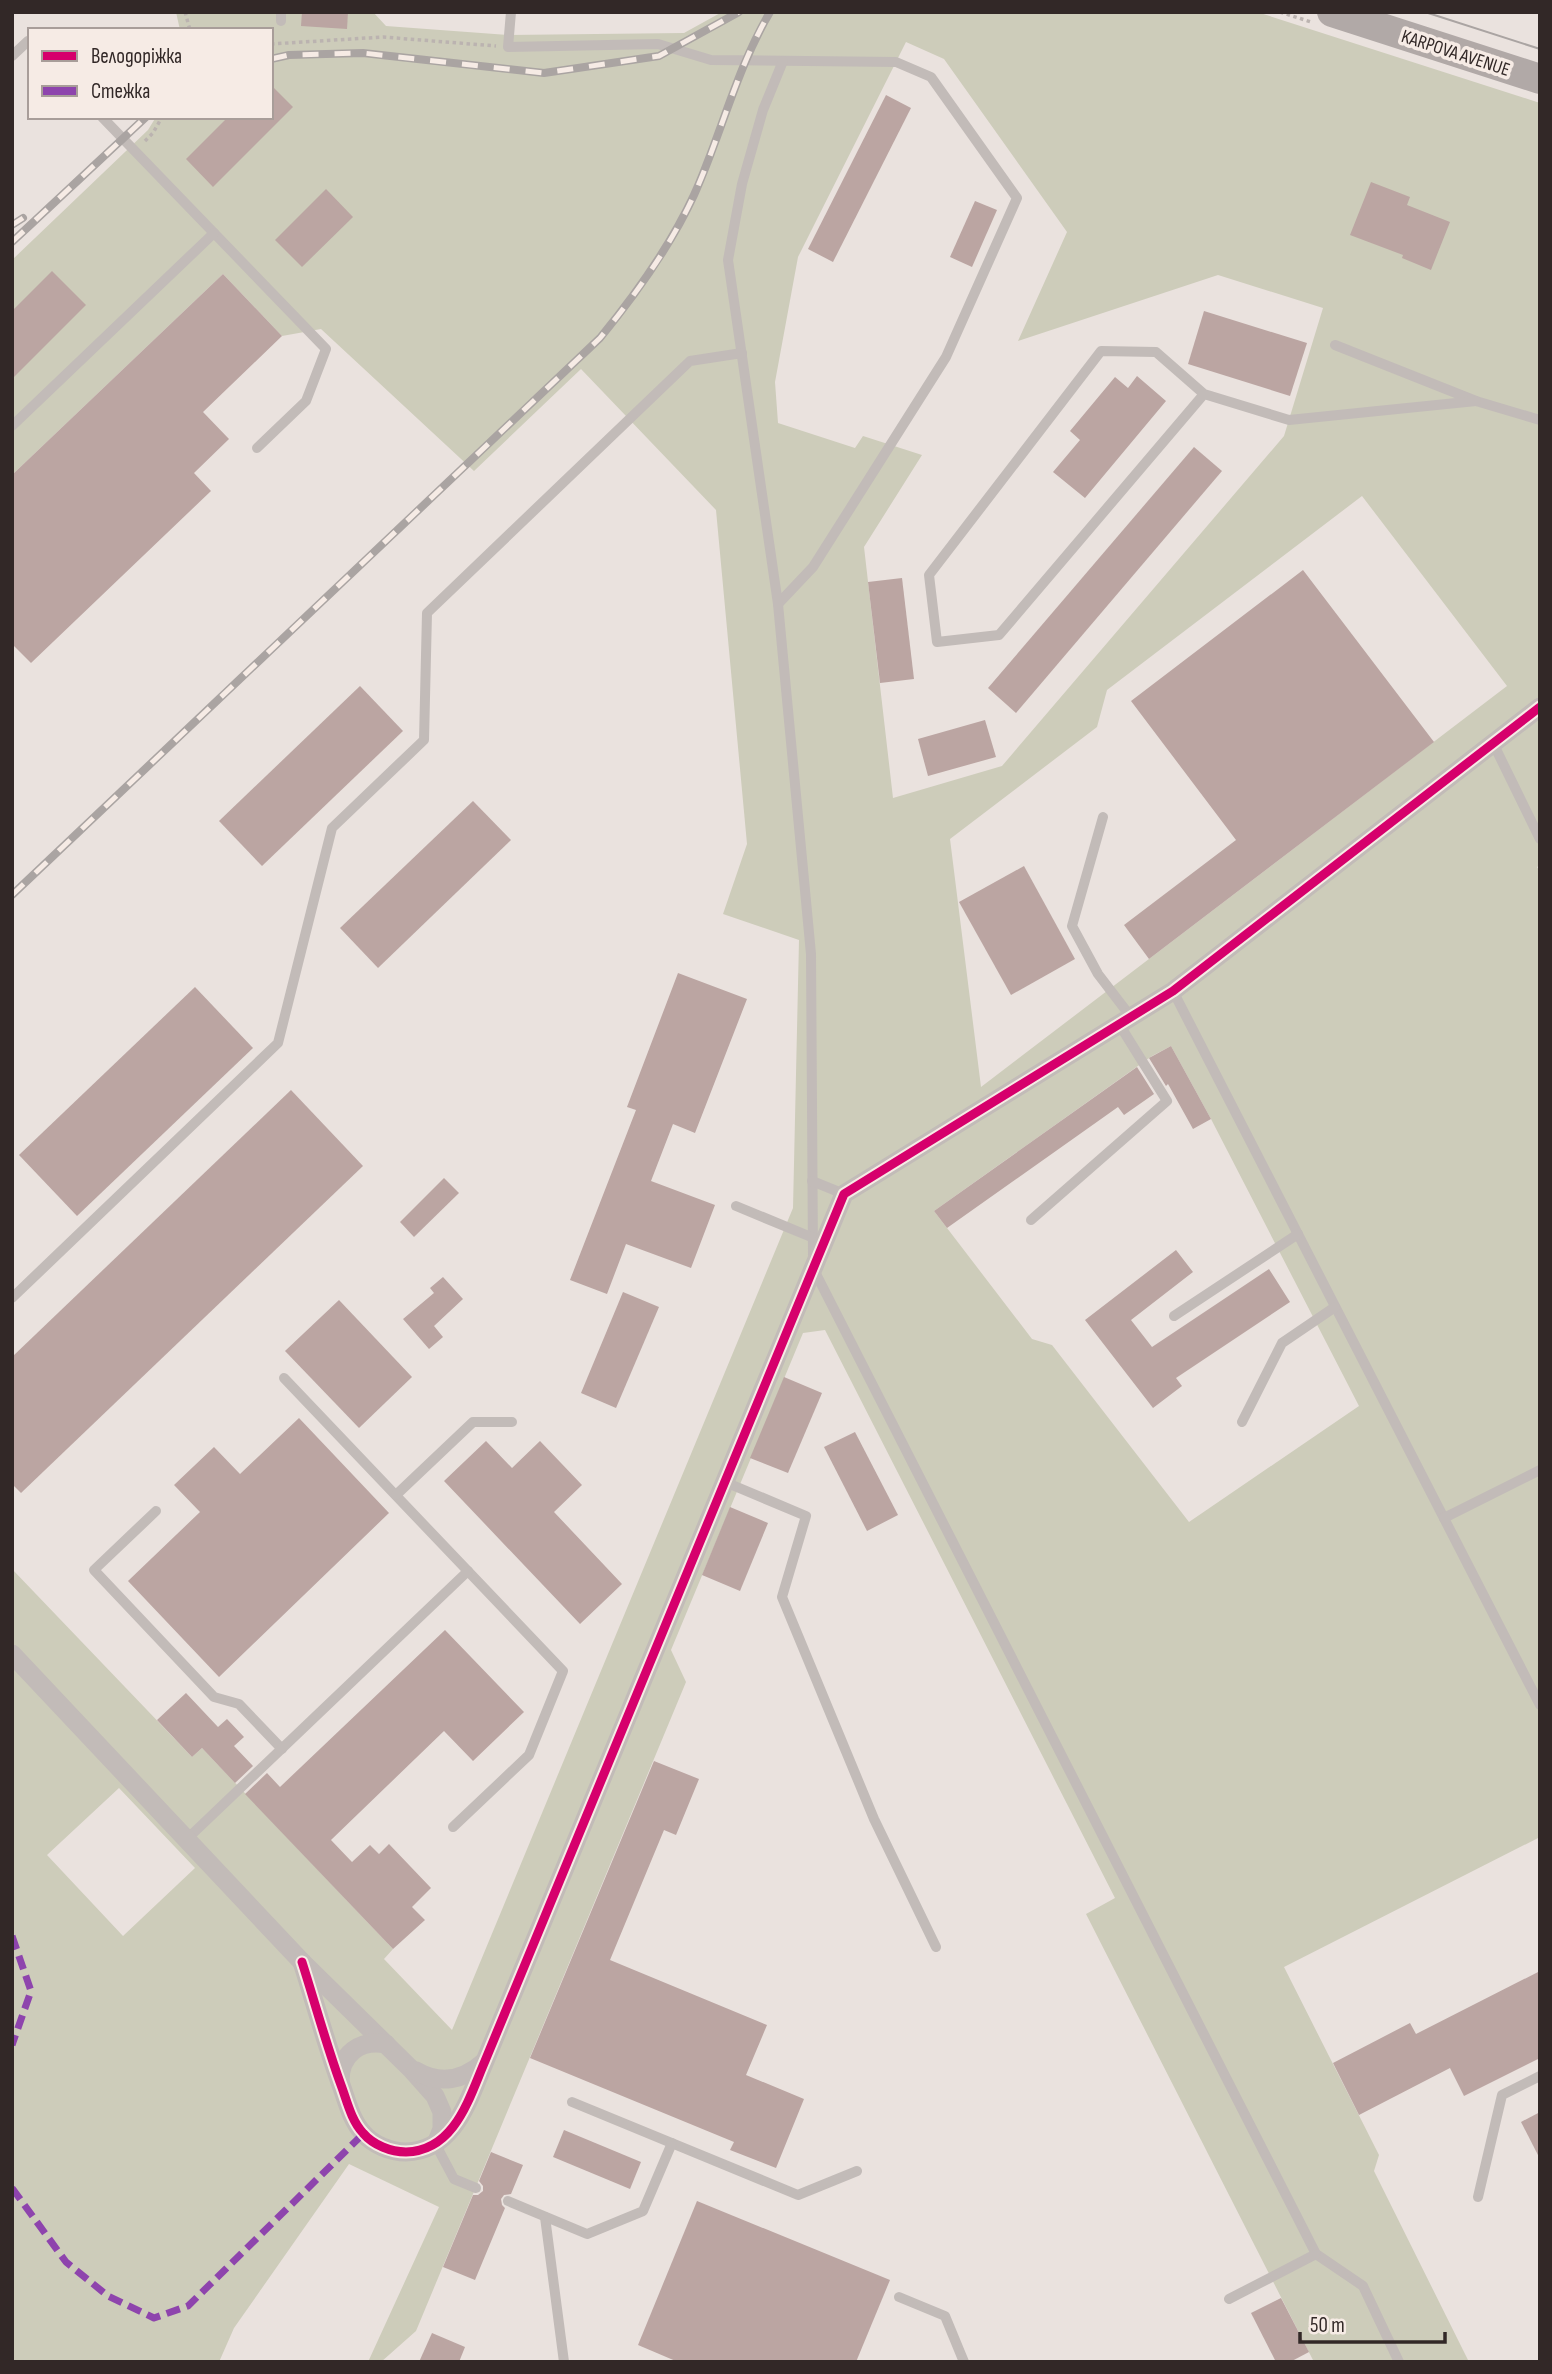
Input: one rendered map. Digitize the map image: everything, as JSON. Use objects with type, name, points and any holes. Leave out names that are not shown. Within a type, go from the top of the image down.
[{"type":"main road","name":"KARPOVA AVENUE","points":[[1332,12],[1540,79]]},
{"type":"street","points":[[302,1962],[351,2115],[363,2134],[381,2146],[405,2152],[420,2151],[436,2145],[446,2137],[462,2114],[485,2062],[813,1269],[818,1240],[844,1194],[1173,991],[1540,707]]},
{"type":"street","points":[[12,1654],[302,1962],[435,2096],[442,2112],[442,2129],[436,2145]]},
{"type":"street","points":[[340,2082],[343,2062],[348,2053],[366,2043],[386,2044]]},
{"type":"street","points":[[411,2069],[436,2079],[450,2080],[475,2071],[485,2062]]},
{"type":"lane","points":[[511,12],[508,47],[658,44],[711,60],[896,62],[931,77],[1017,198],[946,358],[813,567],[778,604]]},
{"type":"lane","points":[[12,56],[28,41]]},
{"type":"lane","points":[[736,1206],[818,1240],[813,1181],[811,954],[778,604],[728,260],[741,184],[763,110],[783,61]]},
{"type":"lane","points":[[104,119],[326,349],[306,401],[257,448]]},
{"type":"lane","points":[[12,426],[214,233]]},
{"type":"lane","points":[[1335,345],[1476,401],[1540,420]]},
{"type":"lane","points":[[1204,394],[999,635],[937,642],[929,575],[1101,351],[1156,352],[1204,394],[1289,420],[1476,401]]},
{"type":"lane","points":[[12,1298],[278,1044],[332,828],[424,740],[427,613],[690,361],[742,353]]},
{"type":"lane","points":[[1493,743],[1540,839]]},
{"type":"lane","points":[[1031,1220],[1167,1101],[1072,926],[1103,817]]},
{"type":"lane","points":[[1173,991],[1540,1705]]},
{"type":"lane","points":[[813,1181],[844,1194]]},
{"type":"lane","points":[[1174,1316],[1298,1234]]},
{"type":"lane","points":[[813,1269],[1315,2254],[1363,2286],[1399,2362]]},
{"type":"lane","points":[[1242,1422],[1282,1343],[1335,1307]]},
{"type":"lane","points":[[284,1378],[563,1671],[529,1755],[453,1827]]},
{"type":"lane","points":[[396,1495],[473,1422],[512,1422]]},
{"type":"lane","points":[[1444,1518],[1540,1470]]},
{"type":"lane","points":[[725,1482],[806,1516],[782,1597],[874,1819],[936,1947]]},
{"type":"lane","points":[[156,1511],[94,1570],[214,1697],[239,1704],[282,1749]]},
{"type":"lane","points":[[187,1839],[468,1570]]},
{"type":"lane","points":[[1478,2197],[1502,2095],[1540,2076]]},
{"type":"lane","points":[[572,2102],[798,2195],[857,2171]]},
{"type":"lane","points":[[508,2202],[587,2234],[643,2211],[672,2143]]},
{"type":"lane","points":[[436,2145],[454,2179],[476,2188]]},
{"type":"lane","points":[[545,2217],[564,2362]]},
{"type":"lane","points":[[1228,2299],[1315,2254]]},
{"type":"lane","points":[[899,2297],[945,2316],[964,2362]]},
{"type":"path","points":[[273,44],[383,37],[508,47]]},
{"type":"path","points":[[134,151],[153,133],[161,119]]},
{"type":"green space","points":[[176,12],[373,12],[386,26],[508,35],[684,33],[722,12],[1257,12],[1540,103],[1540,865],[1537,867],[1540,872],[1540,1837],[1284,1967],[1379,2155],[1374,2171],[1469,2362],[1314,2362],[1086,1914],[1115,1898],[825,1330],[803,1333],[671,1650],[686,1682],[416,2331],[381,2362],[368,2362],[439,2207],[349,2164],[234,2328],[219,2362],[12,2362],[12,1569],[192,1757],[202,1748],[393,1949],[384,1959],[452,2030],[793,1208],[799,940],[723,914],[747,844],[716,510],[581,369],[474,471],[321,329],[282,336],[223,274],[12,475],[12,260],[148,130],[155,119],[273,119],[273,28],[180,28]],"holes":[[[906,42],[944,59],[1067,232],[1018,341],[1218,275],[1323,308],[1284,436],[1002,766],[893,798],[864,547],[922,455],[863,436],[855,448],[778,423],[775,382],[798,257]],[[1362,496],[1507,686],[981,1087],[950,839],[1097,727],[1107,690]],[[1171,1046],[1359,1406],[1189,1522],[1052,1345],[1032,1339],[934,1211],[1152,1056]],[[119,1788],[195,1868],[123,1936],[47,1855]]]},
{"type":"building","points":[[302,12],[348,12],[347,29],[301,26]]},
{"type":"building","points":[[273,87],[293,107],[213,187],[186,159],[226,119],[273,119]]},
{"type":"building","points":[[886,95],[911,108],[833,262],[808,249]]},
{"type":"building","points":[[1371,182],[1410,197],[1407,205],[1450,222],[1431,270],[1402,258],[1403,255],[1350,235]]},
{"type":"building","points":[[326,189],[353,217],[302,267],[275,240]]},
{"type":"building","points":[[975,201],[997,210],[972,267],[950,257]]},
{"type":"building","points":[[52,271],[86,305],[12,379],[12,311]]},
{"type":"building","points":[[223,274],[282,336],[203,412],[229,439],[194,473],[211,491],[31,663],[12,644],[12,475]]},
{"type":"building","points":[[1204,311],[1307,343],[1290,396],[1188,364]]},
{"type":"building","points":[[1137,376],[1166,401],[1085,498],[1053,472],[1080,440],[1070,431],[1115,377],[1128,388]]},
{"type":"building","points":[[1194,447],[1222,471],[1016,713],[988,688]]},
{"type":"building","points":[[1303,570],[1434,742],[1149,959],[1124,925],[1236,840],[1131,701]]},
{"type":"building","points":[[902,578],[914,679],[880,683],[868,582]]},
{"type":"building","points":[[360,686],[403,731],[262,866],[219,821]]},
{"type":"building","points":[[985,720],[996,757],[928,776],[918,739]]},
{"type":"building","points":[[473,801],[511,840],[378,968],[340,928]]},
{"type":"building","points":[[1024,866],[1075,959],[1011,995],[959,902]]},
{"type":"building","points":[[678,973],[747,999],[695,1133],[673,1124],[651,1181],[715,1205],[691,1268],[626,1244],[607,1294],[570,1280],[636,1110],[627,1107]]},
{"type":"building","points":[[195,987],[253,1048],[77,1216],[19,1155]]},
{"type":"building","points":[[1171,1046],[1211,1119],[1193,1129],[1168,1084],[1166,1086],[1149,1058]]},
{"type":"building","points":[[1137,1067],[1154,1094],[1124,1115],[1118,1107],[947,1228],[934,1211]]},
{"type":"building","points":[[291,1090],[363,1166],[21,1493],[12,1484],[12,1357]]},
{"type":"building","points":[[444,1178],[459,1193],[414,1237],[400,1222]]},
{"type":"building","points":[[1176,1250],[1193,1272],[1131,1320],[1152,1347],[1269,1269],[1290,1302],[1176,1378],[1182,1386],[1153,1408],[1085,1320]]},
{"type":"building","points":[[443,1277],[463,1299],[434,1326],[443,1337],[429,1349],[403,1319],[434,1293],[430,1288]]},
{"type":"building","points":[[623,1292],[659,1307],[616,1408],[581,1393]]},
{"type":"building","points":[[339,1300],[412,1377],[359,1428],[285,1351]]},
{"type":"building","points":[[784,1377],[822,1393],[788,1473],[750,1458]]},
{"type":"building","points":[[299,1418],[389,1513],[219,1677],[128,1581],[200,1512],[174,1485],[214,1447],[240,1474]]},
{"type":"building","points":[[855,1432],[898,1515],[867,1531],[824,1447]]},
{"type":"building","points":[[486,1441],[512,1468],[540,1441],[582,1485],[554,1512],[622,1584],[580,1624],[444,1481]]},
{"type":"building","points":[[730,1507],[768,1523],[740,1591],[702,1575]]},
{"type":"building","points":[[445,1630],[524,1712],[473,1761],[444,1731],[331,1840],[352,1862],[370,1845],[379,1854],[389,1844],[431,1888],[412,1907],[425,1920],[393,1949],[245,1794],[267,1773],[280,1787]]},
{"type":"building","points":[[186,1693],[218,1727],[227,1719],[244,1737],[234,1746],[253,1766],[235,1783],[202,1748],[192,1757],[157,1720]]},
{"type":"building","points":[[654,1761],[699,1779],[676,1835],[664,1830],[610,1960],[767,2025],[746,2075],[804,2099],[776,2168],[730,2150],[734,2142],[530,2058]]},
{"type":"building","points":[[1540,1971],[1540,2058],[1464,2096],[1450,2068],[1359,2115],[1333,2063],[1410,2023],[1416,2034]]},
{"type":"building","points":[[1540,2112],[1540,2159],[1521,2122]]},
{"type":"building","points":[[564,2130],[641,2162],[630,2189],[553,2157]]},
{"type":"building","points":[[491,2152],[523,2165],[511,2194],[504,2195],[501,2199],[505,2208],[475,2280],[443,2267],[473,2195],[483,2191],[479,2181]]},
{"type":"building","points":[[697,2201],[890,2280],[856,2362],[678,2362],[638,2345]]},
{"type":"building","points":[[1281,2298],[1309,2352],[1290,2362],[1276,2362],[1251,2313]]},
{"type":"building","points":[[432,2333],[465,2347],[459,2362],[419,2362]]},
{"type":"tram line","points":[[1425,12],[1540,49]]},
{"type":"railway","points":[[273,59],[289,55],[363,53],[544,73],[659,56],[739,12]]},
{"type":"railway","points":[[12,895],[600,338],[651,269],[685,214],[704,172],[738,80],[770,12]]},
{"type":"railway","points":[[12,242],[144,119]]},
{"type":"railway","points":[[12,225],[23,218]]},
{"type":"marked path","points":[[12,1936],[31,1991],[12,2045]]},
{"type":"marked path","points":[[12,2188],[66,2262],[108,2296],[154,2318],[188,2306],[363,2134]]},
{"type":"cycle path","points":[[302,1962],[336,2070],[359,2128],[372,2141],[394,2151],[423,2149],[437,2143],[458,2120],[473,2091],[844,1194],[1173,991],[1540,707]]}]
